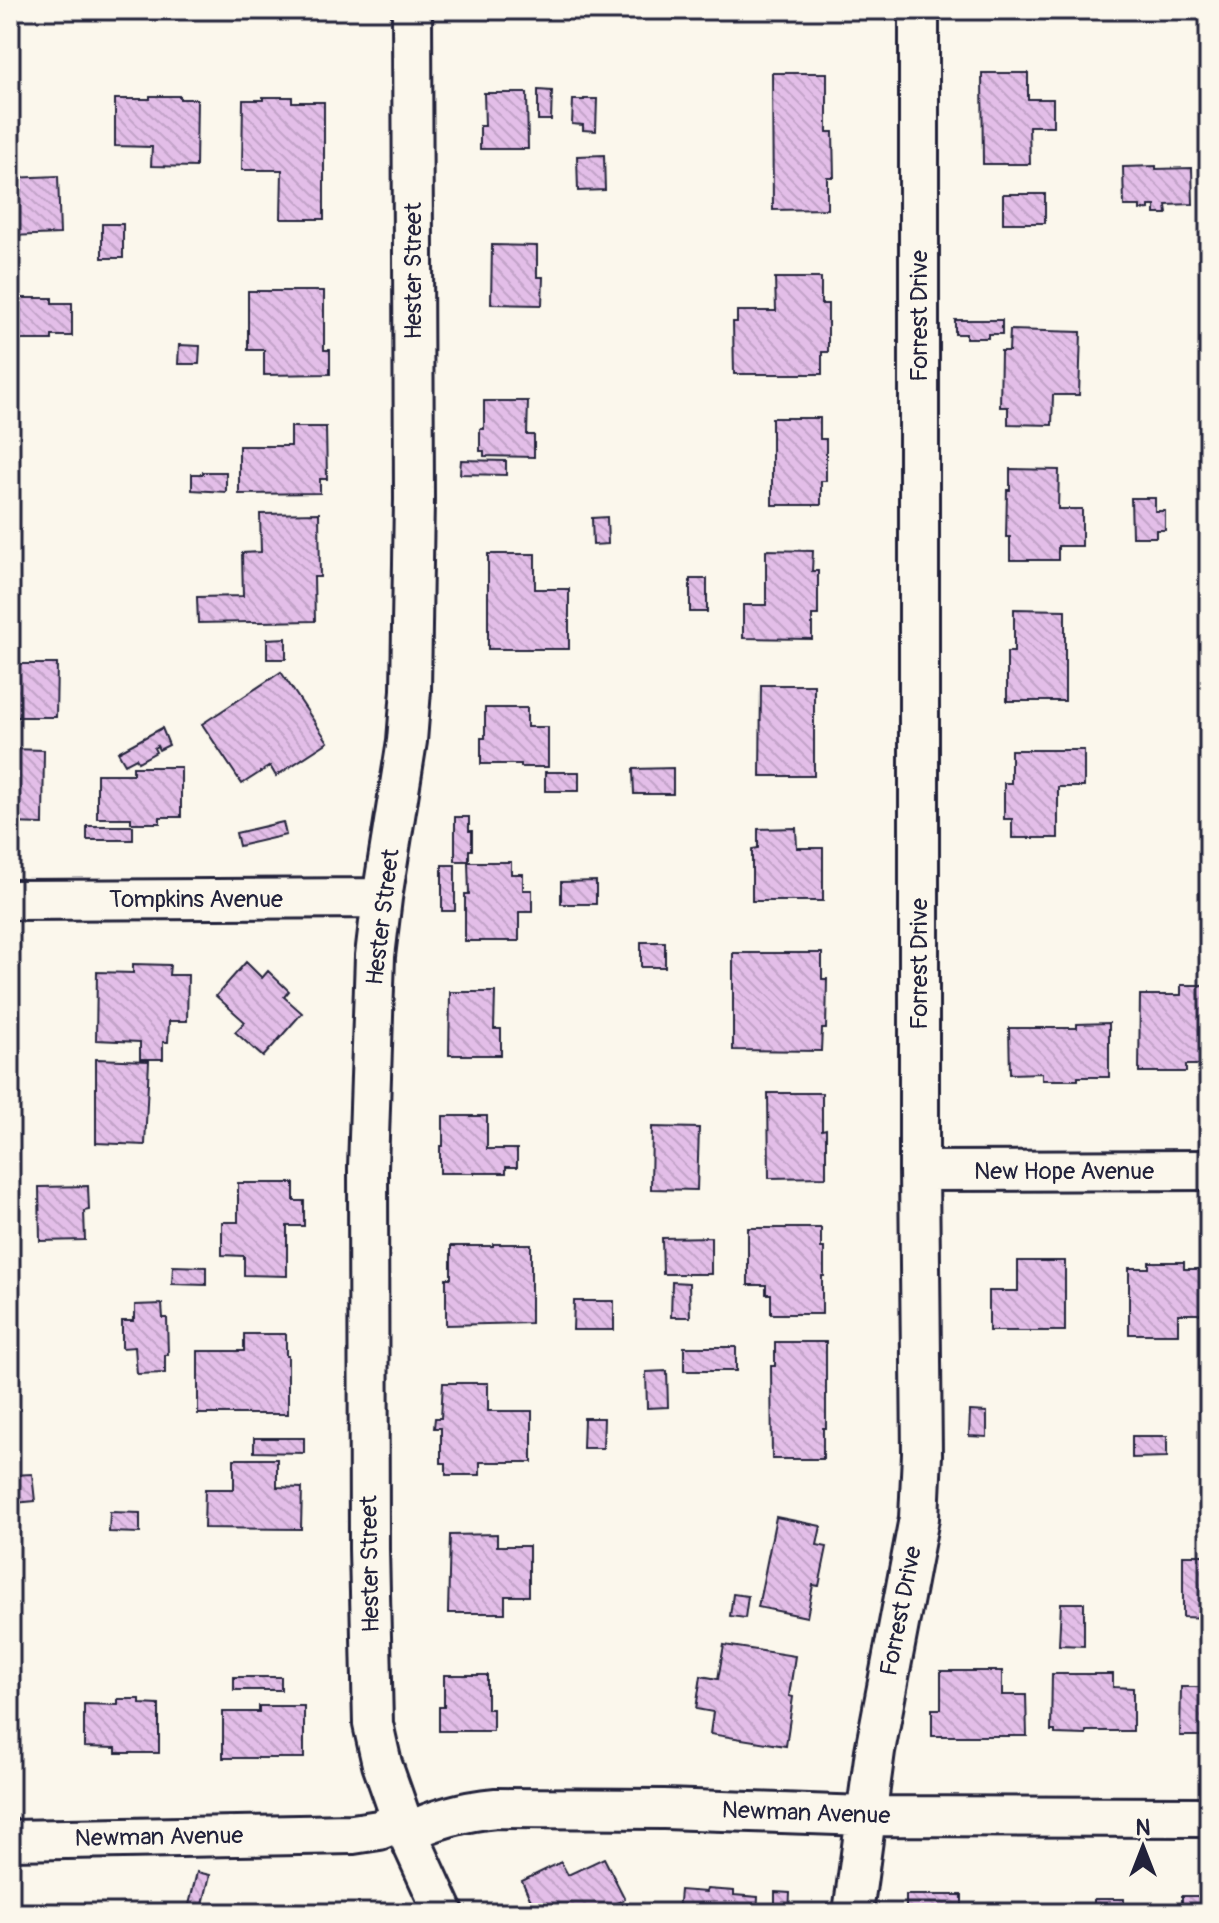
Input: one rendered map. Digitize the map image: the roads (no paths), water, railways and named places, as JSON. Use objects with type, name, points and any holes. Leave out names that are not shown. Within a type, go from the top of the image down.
[{"type":"street","name":"Hester Street","points":[[412,10],[414,499],[411,690],[407,741],[375,956],[368,1168],[369,1549],[373,1724],[382,1764],[404,1827],[444,1913]]},
{"type":"street","name":"Forrest Drive","points":[[853,1913],[875,1751],[919,1518],[922,1454],[919,1171],[919,10]]},
{"type":"street","name":"Tompkins Avenue","points":[[10,900],[382,898]]},
{"type":"street","name":"New Hope Avenue","points":[[919,1171],[1209,1170]]},
{"type":"street","name":"Newman Avenue","points":[[10,1840],[353,1834],[496,1808],[664,1809],[865,1816],[1209,1817]]}]
